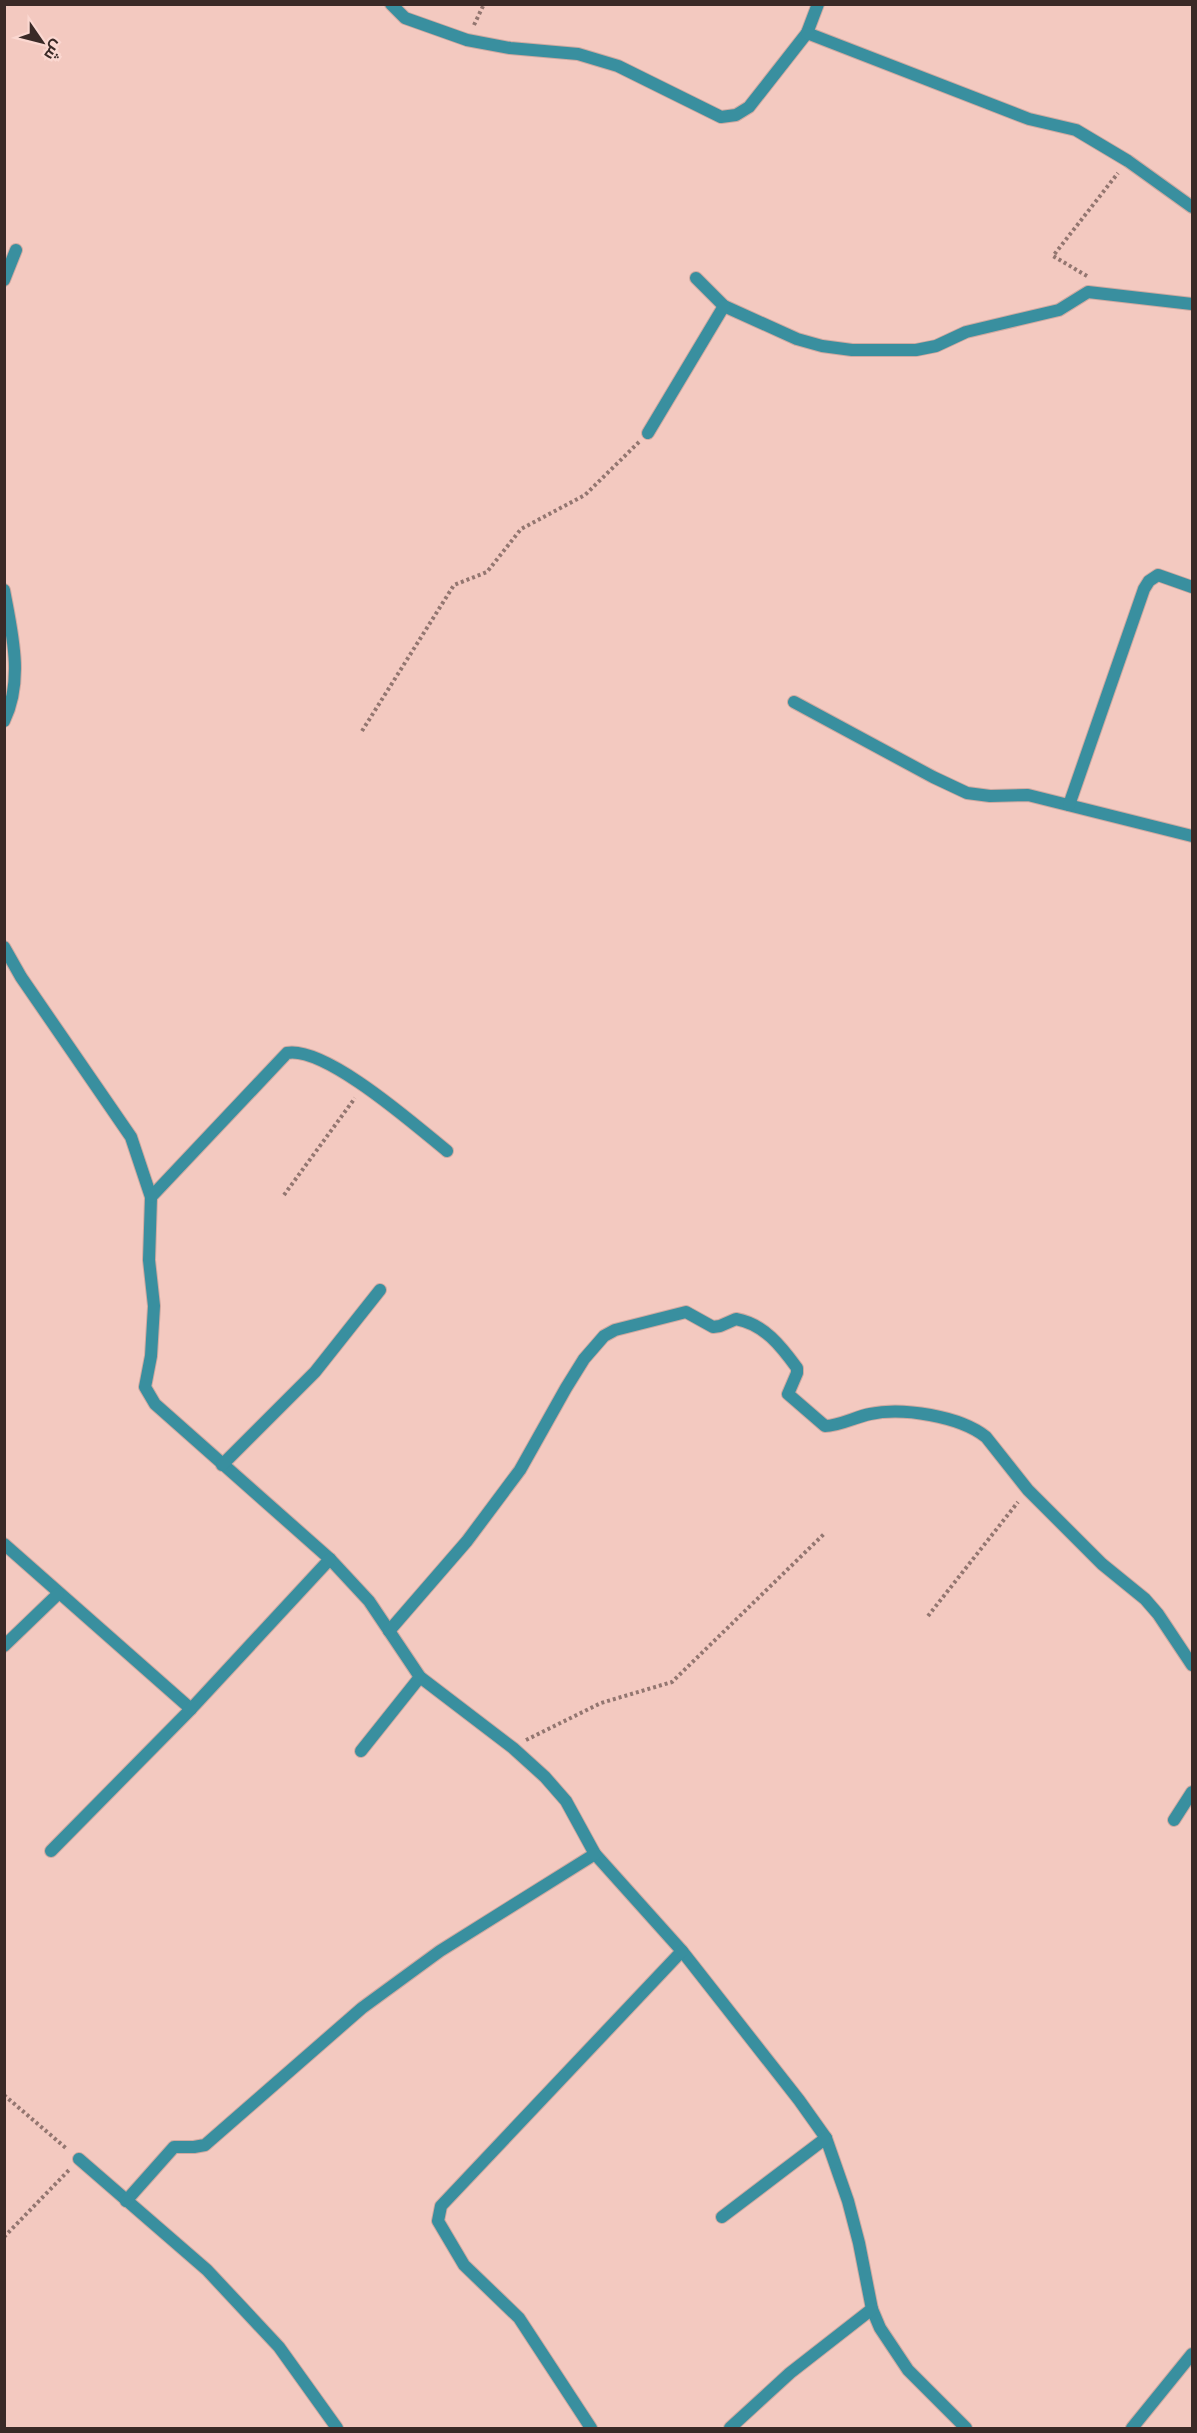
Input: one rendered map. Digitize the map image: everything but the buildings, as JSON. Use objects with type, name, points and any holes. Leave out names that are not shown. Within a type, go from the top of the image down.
[{"type":"lane","points":[[391,4],[405,18],[467,40],[510,48],[578,54],[618,66],[721,117],[736,115],[749,107],[807,33],[818,4]]},
{"type":"lane","points":[[807,33],[1029,119],[1076,130],[1128,161],[1192,207]]},
{"type":"lane","points":[[4,280],[16,250]]},
{"type":"lane","points":[[696,278],[724,306],[797,339],[822,346],[852,350],[916,350],[936,346],[966,332],[1059,310],[1088,292],[1192,304]]},
{"type":"lane","points":[[648,433],[724,306]]},
{"type":"lane","points":[[1069,805],[1144,589],[1149,581],[1158,575],[1192,587]]},
{"type":"lane","points":[[4,590],[15,658],[15,688],[4,721]]},
{"type":"lane","points":[[794,702],[967,793],[990,796],[1028,795],[1192,836]]},
{"type":"lane","points":[[4,947],[21,977],[130,1137],[151,1197],[149,1260],[154,1306],[151,1356],[145,1387],[155,1404],[330,1559],[369,1601],[420,1677],[513,1748],[545,1777],[566,1801],[595,1854],[682,1952],[799,2100],[826,2138],[848,2201],[872,2309],[891,2347],[908,2370],[966,2428]]},
{"type":"lane","points":[[151,1197],[287,1053],[297,1051],[365,1085],[447,1151]]},
{"type":"lane","points":[[222,1465],[315,1372],[380,1290]]},
{"type":"lane","points":[[389,1631],[467,1541],[520,1470],[584,1359],[604,1336],[615,1330],[681,1312],[690,1313],[713,1327],[736,1319],[764,1330],[776,1341],[797,1368],[788,1394],[825,1426],[873,1413],[908,1413],[956,1421],[978,1431],[986,1437],[1028,1490],[1102,1564],[1145,1599],[1158,1614],[1192,1665]]},
{"type":"lane","points":[[4,1544],[191,1709]]},
{"type":"lane","points":[[51,1851],[191,1709],[330,1559]]},
{"type":"lane","points":[[4,1646],[58,1594]]},
{"type":"lane","points":[[361,1751],[420,1677]]},
{"type":"lane","points":[[1174,1820],[1192,1792]]},
{"type":"lane","points":[[126,2201],[174,2147],[205,2145],[362,2008],[423,1963],[595,1854]]},
{"type":"lane","points":[[591,2428],[519,2318],[464,2265],[443,2231],[438,2221],[438,2214],[441,2206],[479,2165],[682,1952]]},
{"type":"lane","points":[[722,2217],[826,2138]]},
{"type":"lane","points":[[79,2159],[207,2270],[257,2321],[338,2428]]},
{"type":"lane","points":[[729,2428],[816,2351],[872,2309]]},
{"type":"lane","points":[[1132,2428],[1192,2354]]},
{"type":"path","points":[[467,40],[484,4]]},
{"type":"path","points":[[1089,278],[1053,256],[1128,161]]},
{"type":"path","points":[[362,731],[454,585],[487,572],[521,529],[585,495],[648,433]]},
{"type":"path","points":[[284,1195],[365,1085]]},
{"type":"path","points":[[928,1616],[1028,1490]]},
{"type":"path","points":[[513,1748],[601,1702],[672,1682],[825,1533]]},
{"type":"path","points":[[4,2095],[79,2159],[4,2237]]}]
